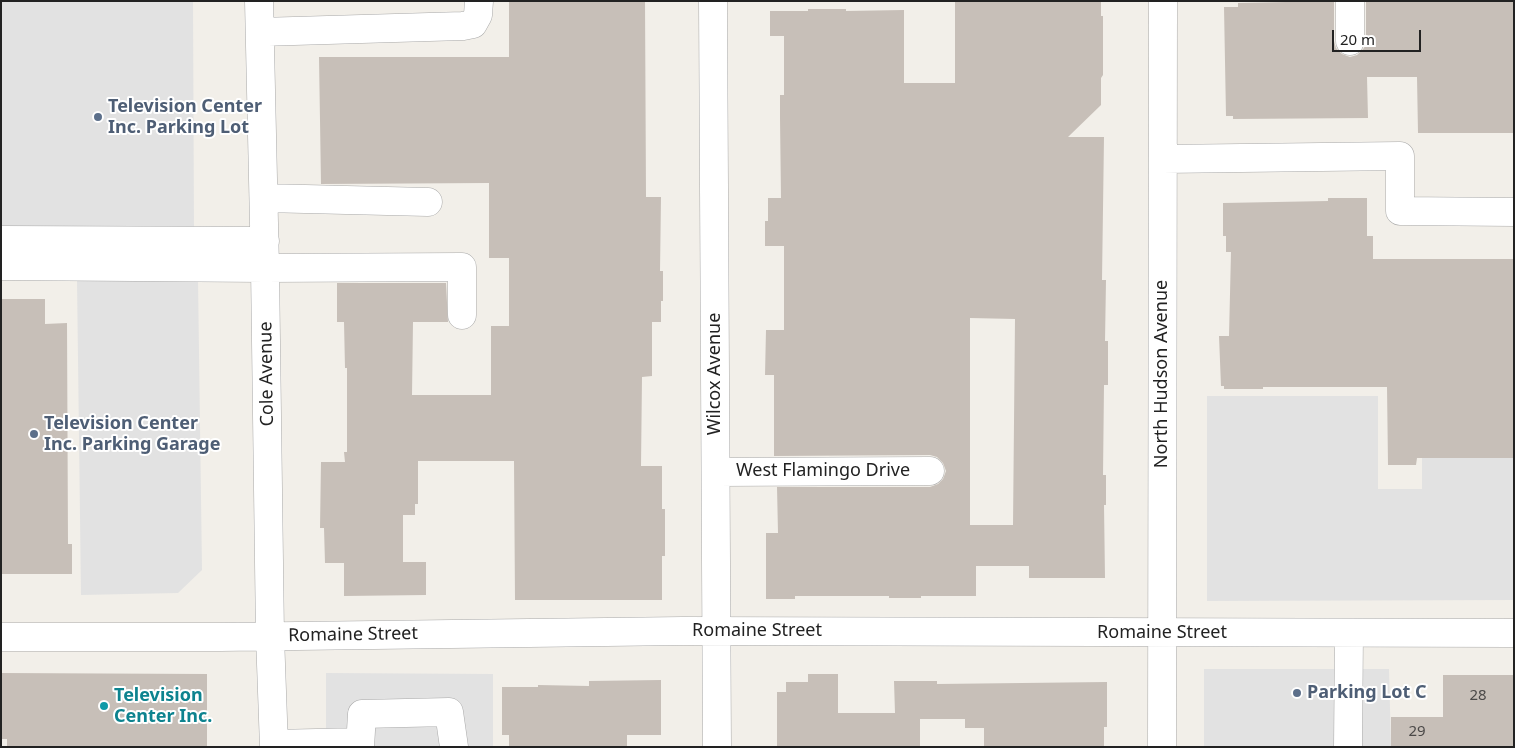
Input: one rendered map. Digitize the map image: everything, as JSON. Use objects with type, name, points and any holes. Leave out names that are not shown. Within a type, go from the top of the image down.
[{"type":"street","name":"Cole Avenue","points":[[259,1],[266,268],[270,636],[274,746]]},
{"type":"street","points":[[260,32],[463,26],[473,24],[478,14],[479,1]]},
{"type":"street","name":"Wilcox Avenue","points":[[713,1],[717,747]]},
{"type":"street","name":"North Hudson Avenue","points":[[1162,747],[1164,1]]},
{"type":"street","points":[[1350,1],[1350,40]]},
{"type":"street","points":[[1163,159],[1400,156],[1400,212],[1514,212]]},
{"type":"street","points":[[264,198],[428,202]]},
{"type":"street","points":[[1,240],[265,241]]},
{"type":"street","points":[[1,266],[462,267],[462,315]]},
{"type":"street","name":"West Flamingo Drive","points":[[716,472],[930,471]]},
{"type":"street","name":"Romaine Street","points":[[1,637],[716,631],[1514,633]]},
{"type":"street","points":[[1348,747],[1349,633]]},
{"type":"street","points":[[274,746],[359,744],[362,714],[449,712],[454,747]]},
{"type":"shaded area","name":"Television Center Inc. Parking Lot","points":[[1,1],[193,1],[194,232],[1,232]]},
{"type":"shaded area","points":[[198,279],[202,570],[178,593],[81,595],[77,280]]},
{"type":"shaded area","points":[[1207,396],[1378,396],[1378,489],[1422,489],[1422,458],[1514,458],[1514,600],[1207,601]]},
{"type":"shaded area","name":"Parking Lot C","points":[[1204,669],[1389,669],[1391,747],[1204,747]]},
{"type":"shaded area","points":[[326,673],[493,674],[493,747],[326,747]]},
{"type":"building","points":[[509,1],[645,1],[646,197],[661,197],[660,271],[663,271],[663,301],[661,301],[661,322],[652,322],[652,376],[642,377],[641,466],[662,466],[662,509],[665,509],[665,556],[662,556],[662,600],[515,600],[514,461],[418,461],[418,504],[415,504],[415,515],[403,515],[403,562],[426,562],[426,595],[344,596],[344,563],[325,563],[324,528],[320,528],[321,462],[345,462],[344,452],[347,452],[347,368],[345,368],[344,322],[337,322],[337,283],[446,283],[448,322],[413,322],[412,395],[491,395],[491,326],[509,326],[509,258],[489,258],[489,183],[321,184],[319,57],[509,57]]},
{"type":"building","points":[[955,1],[1101,1],[1101,16],[1103,16],[1103,75],[1101,78],[1101,105],[1068,137],[1104,137],[1102,280],[1106,280],[1105,341],[1108,341],[1108,385],[1104,385],[1103,475],[1106,475],[1106,505],[1104,505],[1105,578],[1029,578],[1029,566],[976,566],[976,596],[889,598],[889,596],[795,596],[795,599],[766,599],[766,533],[778,533],[777,487],[930,487],[938,484],[943,479],[946,471],[943,463],[937,457],[930,455],[774,456],[774,375],[765,375],[766,330],[784,330],[784,246],[765,246],[765,221],[768,221],[768,198],[781,198],[780,95],[784,95],[784,36],[770,36],[770,11],[808,11],[808,9],[846,9],[846,11],[904,10],[904,83],[955,83]],"holes":[[[970,318],[1015,319],[1013,525],[970,525]]]},
{"type":"building","points":[[1334,1],[1334,41],[1336,48],[1342,54],[1350,57],[1357,55],[1364,48],[1366,41],[1366,1],[1514,1],[1514,133],[1418,133],[1417,77],[1367,77],[1368,118],[1233,119],[1233,116],[1226,116],[1224,7],[1238,7],[1238,3]]},
{"type":"building","points":[[1328,198],[1367,198],[1367,236],[1373,236],[1373,259],[1514,259],[1514,458],[1417,458],[1416,465],[1388,465],[1387,387],[1263,387],[1263,389],[1224,389],[1224,386],[1221,386],[1219,336],[1229,336],[1231,252],[1226,252],[1226,236],[1223,236],[1223,203],[1328,201]]},
{"type":"building","name":"Television Center Inc. Parking Garage","points":[[1,299],[45,299],[45,324],[67,323],[68,544],[72,544],[72,574],[1,574]]},
{"type":"building","name":"Television Center Inc.","points":[[1,673],[207,674],[207,747],[7,746],[7,739],[1,739]]},
{"type":"building","points":[[808,674],[838,674],[838,713],[895,713],[894,681],[937,681],[937,684],[1107,682],[1107,727],[1104,727],[1104,747],[984,747],[984,728],[965,728],[965,719],[920,719],[920,747],[777,747],[777,692],[786,692],[786,682],[808,682]]},
{"type":"building","points":[[1443,675],[1514,675],[1514,747],[1391,747],[1391,717],[1443,717]]},
{"type":"building","points":[[661,680],[661,735],[627,735],[627,747],[509,747],[509,735],[502,735],[502,687],[538,687],[538,685],[589,686],[589,681]]},
{"type":"place","name":"Television Center Inc. Parking Lot","points":[[98,117]]},
{"type":"place","name":"Television Center Inc. Parking Garage","points":[[34,434]]},
{"type":"place","name":"Parking Lot C","points":[[1297,693]]},
{"type":"place","name":"Television Center Inc.","points":[[104,706]]}]
